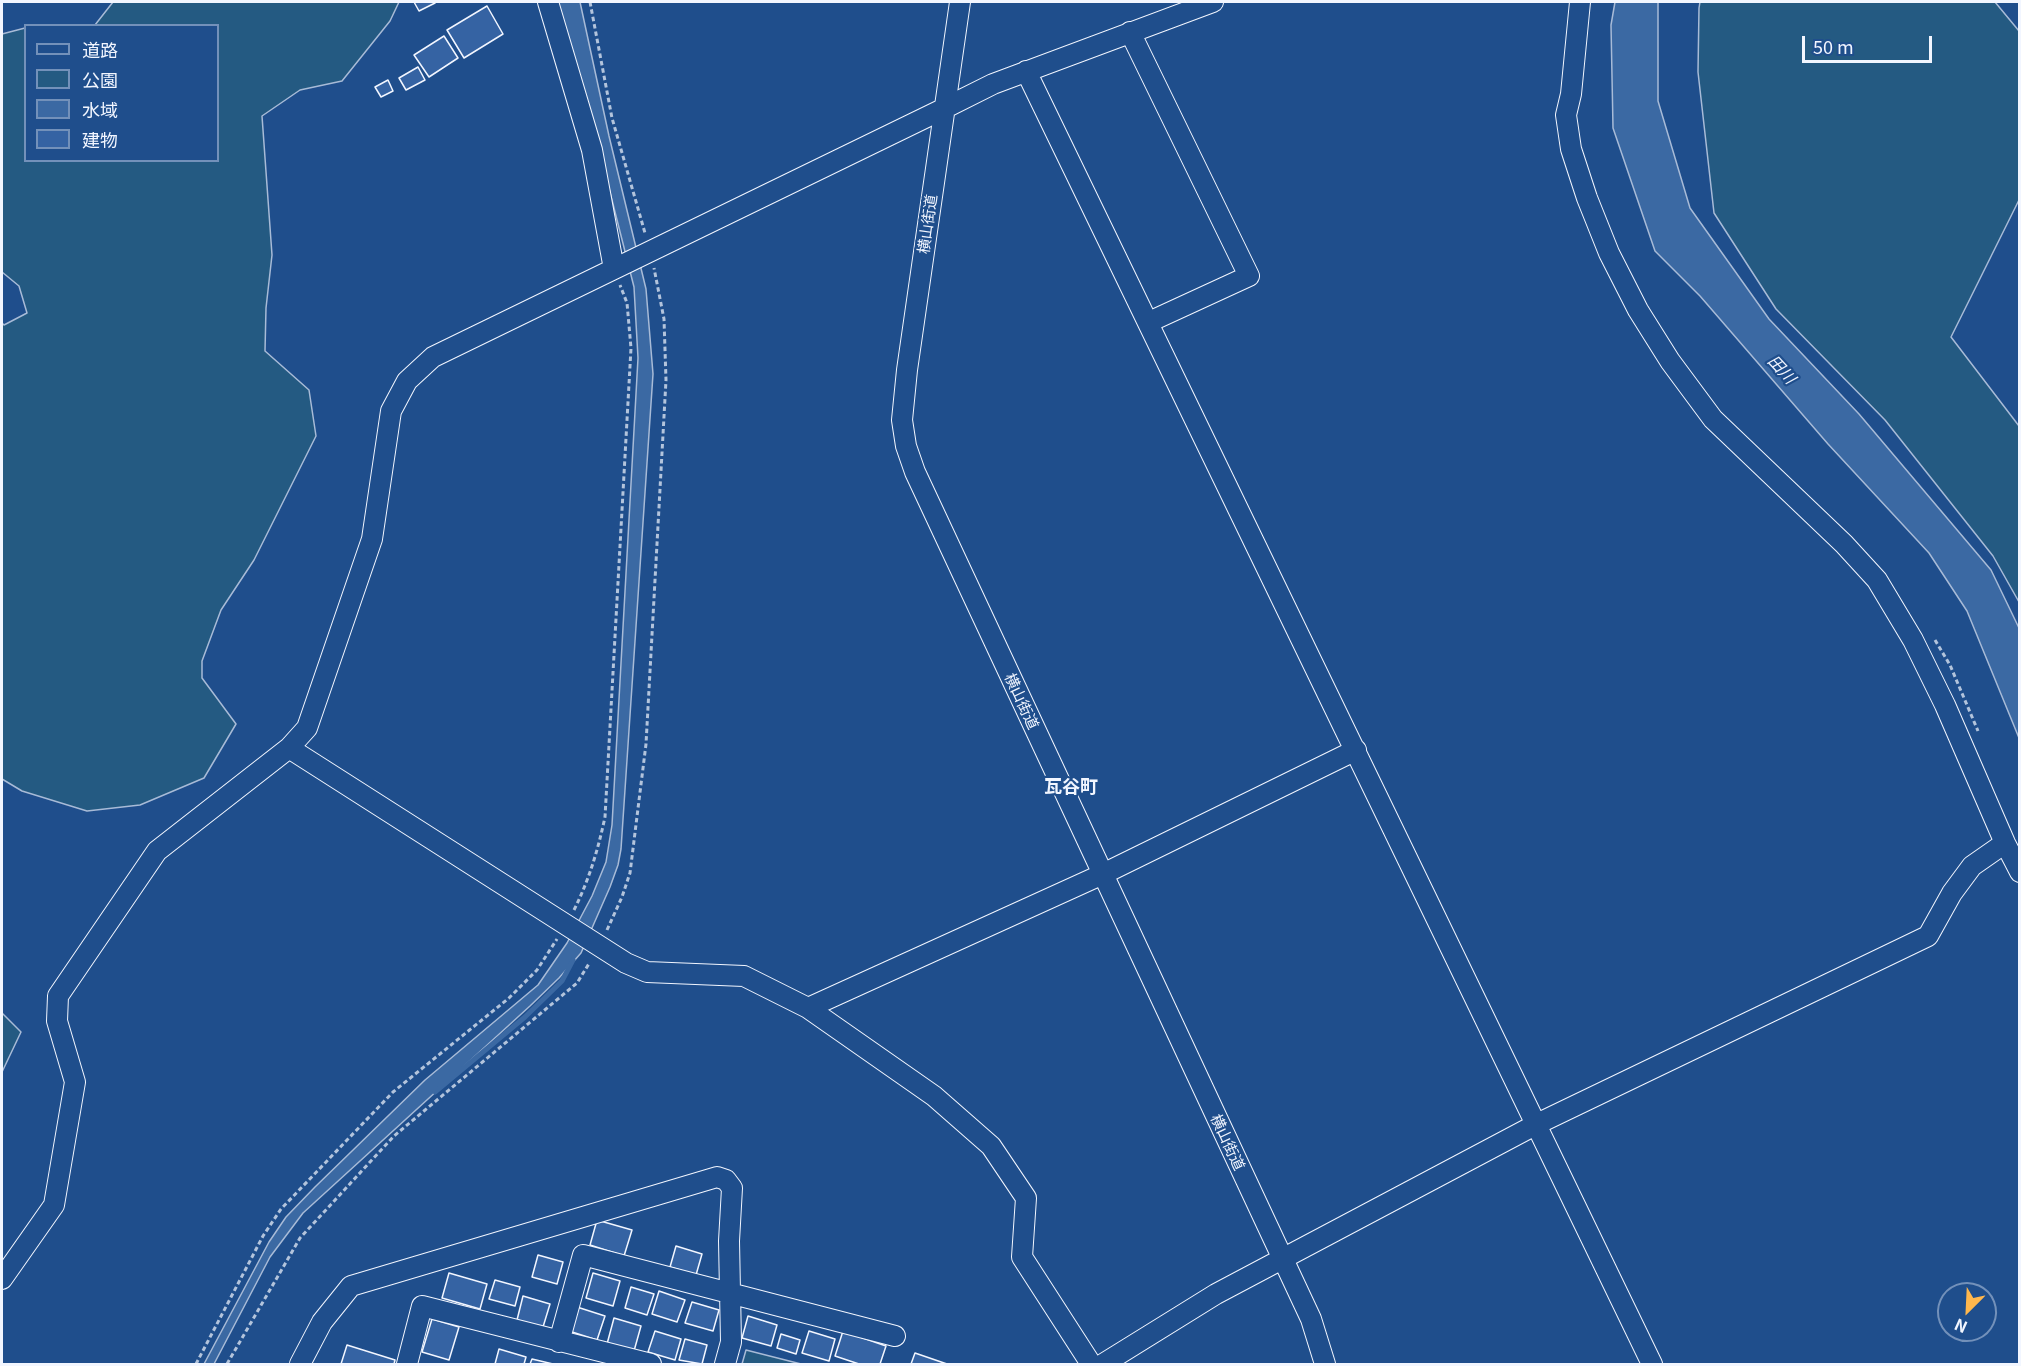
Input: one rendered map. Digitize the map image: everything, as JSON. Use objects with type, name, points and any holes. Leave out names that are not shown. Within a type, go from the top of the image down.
[{"type":"street","points":[[548,2],[592,150],[614,269]]},
{"type":"street","name":"横山街道","points":[[960,2],[907,370],[902,420],[906,446],[915,472],[1311,1319],[1325,1365]]},
{"type":"street","points":[[2,1279],[54,1205],[75,1082],[57,1021],[58,996],[157,851],[289,748],[307,728],[372,539],[391,411],[406,381],[433,357],[968,95],[1026,70],[1213,2]]},
{"type":"street","points":[[1580,2],[1571,94],[1566,115],[1571,149],[1587,198],[1623,282],[1670,361],[1713,419],[1844,544],[1877,580],[1913,639],[1936,686],[2019,872]]},
{"type":"street","points":[[1130,32],[1249,276],[1149,322]]},
{"type":"street","points":[[1026,70],[1652,1365]]},
{"type":"street","points":[[289,748],[626,963],[647,972],[744,976],[808,1008],[934,1096],[991,1146],[1026,1198],[1022,1257],[1101,1364],[1216,1294],[1537,1124],[1928,936],[1952,893],[1972,866],[2005,843]]},
{"type":"street","points":[[808,1008],[1103,874],[1356,750]]},
{"type":"street","points":[[300,1365],[322,1322],[351,1286],[717,1178],[726,1180],[732,1188],[729,1241],[731,1342],[725,1365]]},
{"type":"street","points":[[559,1342],[583,1255],[895,1336]]},
{"type":"street","points":[[407,1365],[422,1306],[651,1365]]},
{"type":"path","points":[[227,1365],[300,1238],[394,1136],[577,983],[599,946],[622,897],[630,873],[646,744],[666,380],[664,319],[651,250],[612,118],[590,2]]},
{"type":"path","points":[[196,1365],[263,1236],[281,1209],[393,1092],[516,991],[537,970],[566,925],[587,882],[599,846],[605,818],[631,348],[627,303],[614,269]]},
{"type":"path","points":[[1933,636],[1950,665],[1982,741]]},
{"type":"green space","points":[[113,2],[399,2],[390,21],[342,81],[300,90],[262,116],[272,255],[266,308],[265,351],[309,390],[316,436],[254,560],[221,610],[202,661],[202,678],[236,724],[204,778],[140,805],[87,811],[22,791],[2,779],[2,323],[4,325],[27,313],[19,286],[2,272],[2,34],[24,28],[24,162],[219,162],[219,24],[96,24]]},
{"type":"green space","points":[[1700,2],[1995,2],[2019,31],[2019,200],[1951,337],[2019,426],[2019,602],[1993,556],[1885,420],[1776,309],[1714,213],[1698,72]]},
{"type":"green space","points":[[2,1013],[21,1032],[2,1072]]},
{"type":"green space","points":[[746,1350],[801,1364],[742,1364]]},
{"type":"water","points":[[558,2],[580,2],[646,289],[653,374],[621,849],[618,865],[581,953],[530,1006],[303,1213],[270,1257],[214,1364],[204,1364],[269,1242],[286,1217],[425,1080],[538,985],[567,943],[592,896],[606,862],[612,825],[638,358],[634,287],[596,137]]},
{"type":"water","name":"田川","points":[[1615,2],[1658,2],[1658,101],[1690,208],[1769,319],[1859,414],[1991,570],[2019,628],[2019,738],[1967,611],[1929,553],[1828,444],[1700,296],[1655,251],[1613,128],[1611,25]]},
{"type":"building","points":[[414,2],[435,2],[435,3],[419,11]]},
{"type":"building","points":[[487,6],[503,34],[464,58],[447,30]]},
{"type":"building","points":[[444,36],[458,58],[429,77],[414,55]]},
{"type":"building","points":[[418,67],[425,80],[406,90],[399,78]]},
{"type":"building","points":[[388,80],[393,91],[381,97],[375,87]]},
{"type":"building","points":[[597,1220],[632,1230],[624,1256],[590,1245]]},
{"type":"building","points":[[676,1246],[702,1254],[696,1275],[670,1267]]},
{"type":"building","points":[[538,1255],[563,1262],[557,1284],[532,1277]]},
{"type":"building","points":[[449,1273],[487,1284],[480,1309],[442,1298]]},
{"type":"building","points":[[593,1273],[620,1281],[613,1306],[586,1298]]},
{"type":"building","points":[[495,1280],[520,1287],[515,1306],[489,1299]]},
{"type":"building","points":[[631,1287],[654,1294],[647,1315],[625,1308]]},
{"type":"building","points":[[659,1291],[685,1300],[677,1322],[652,1314]]},
{"type":"building","points":[[523,1296],[550,1304],[543,1327],[517,1320]]},
{"type":"building","points":[[692,1302],[719,1310],[713,1331],[685,1323]]},
{"type":"building","points":[[577,1307],[605,1316],[597,1340],[569,1331]]},
{"type":"building","points":[[748,1316],[777,1325],[771,1346],[742,1338]]},
{"type":"building","points":[[614,1318],[641,1326],[634,1351],[607,1344]]},
{"type":"building","points":[[432,1319],[459,1327],[449,1360],[422,1352]]},
{"type":"building","points":[[655,1331],[681,1339],[675,1360],[648,1352]]},
{"type":"building","points":[[809,1331],[835,1339],[829,1361],[802,1353]]},
{"type":"building","points":[[843,1331],[886,1346],[880,1364],[859,1364],[835,1356]]},
{"type":"building","points":[[781,1334],[800,1340],[796,1354],[777,1348]]},
{"type":"building","points":[[685,1339],[707,1345],[702,1364],[679,1360]]},
{"type":"building","points":[[347,1345],[395,1360],[394,1364],[341,1364]]},
{"type":"building","points":[[499,1349],[526,1357],[524,1364],[495,1364]]},
{"type":"building","points":[[915,1353],[947,1364],[911,1364]]},
{"type":"building","points":[[532,1359],[553,1364],[530,1364]]},
{"type":"waterway","points":[[435,1092],[525,1017],[562,981],[573,960]]},
{"type":"district","name":"瓦谷町","points":[[1071,786]]}]
